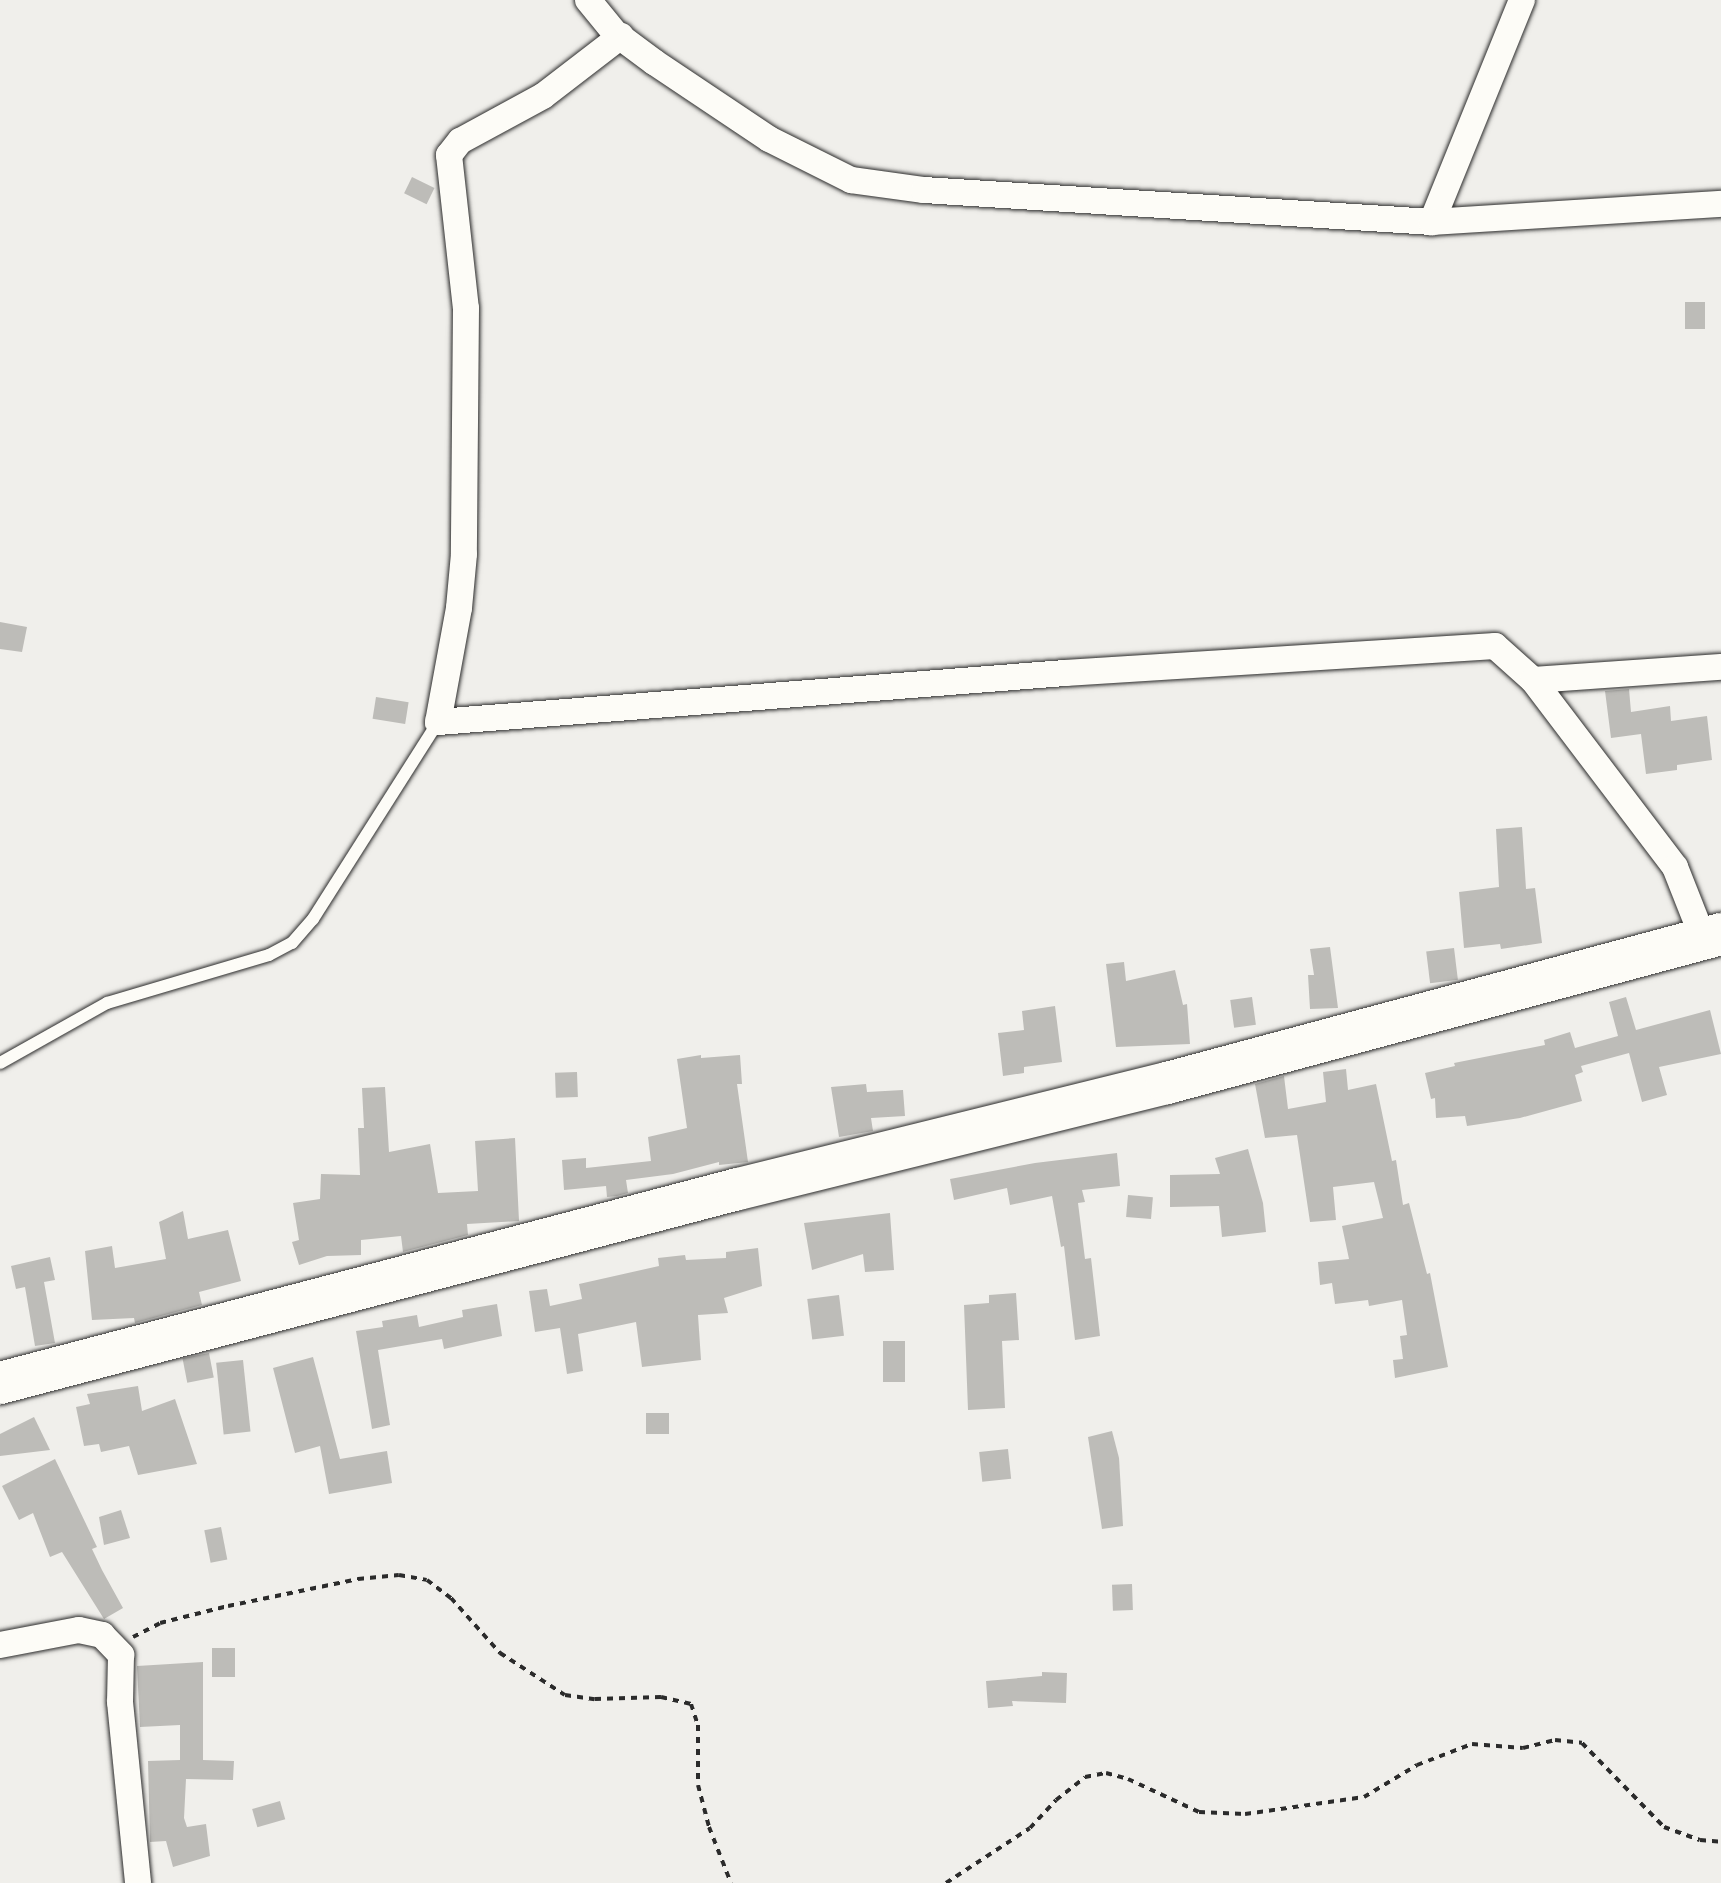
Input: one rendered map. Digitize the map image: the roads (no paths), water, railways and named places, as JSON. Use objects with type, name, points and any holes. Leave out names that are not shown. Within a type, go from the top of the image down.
[{"type":"highway","points":[[0,1383],[738,1189],[1167,1083],[1712,936]]},
{"type":"street","points":[[588,0],[621,36],[769,139],[851,180],[924,190],[1432,222],[1721,204]]},
{"type":"street","points":[[1432,222],[1522,0]]},
{"type":"street","points":[[621,36],[555,88],[460,141],[449,155],[466,308],[464,554],[459,608],[438,722],[1065,673],[1487,646],[1502,650],[1533,680],[1675,867],[1712,936]]},
{"type":"street","points":[[1533,680],[1721,667]]},
{"type":"street","points":[[0,1645],[79,1630],[102,1635],[121,1655],[120,1702],[138,1883]]},
{"type":"lane","points":[[0,1063],[107,1003],[269,955],[292,943],[313,919],[438,722]]}]
